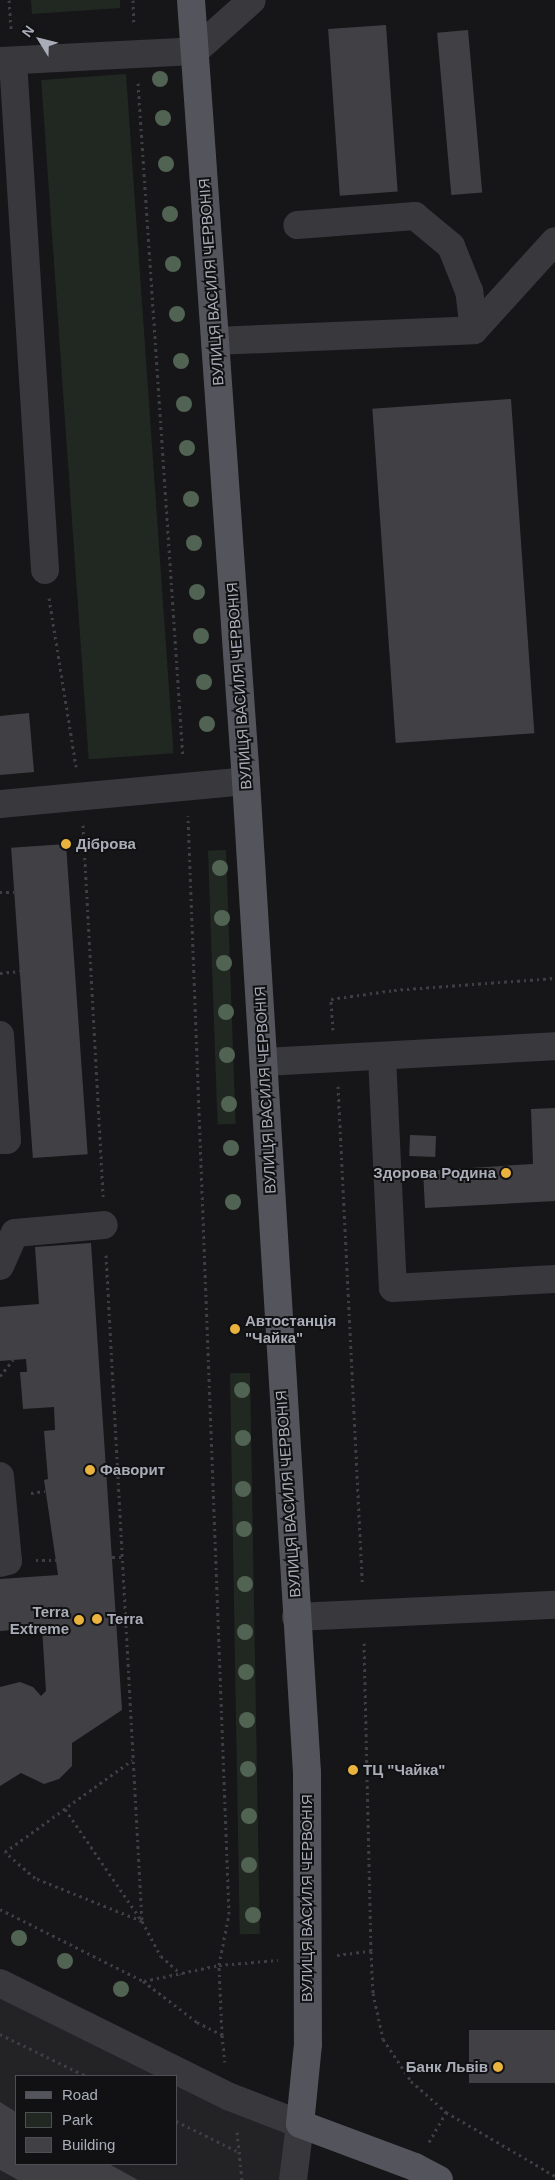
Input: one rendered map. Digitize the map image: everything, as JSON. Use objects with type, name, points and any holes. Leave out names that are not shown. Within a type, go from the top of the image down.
[{"type":"main road","name":"ВУЛИЦЯ ВАСИЛЯ ЧЕРВОНІЯ","points":[[191,0],[246,781],[307,1773],[306,1958],[308,2044],[300,2124]]},
{"type":"main road","points":[[300,2124],[415,2167],[439,2180]]},
{"type":"street","points":[[45,570],[7,61],[136,56],[195,51],[252,0]]},
{"type":"street","points":[[297,225],[415,216],[451,246],[469,290],[474,330]]},
{"type":"street","points":[[215,341],[474,330],[555,241]]},
{"type":"street","points":[[0,804],[188,788],[246,781]]},
{"type":"street","points":[[0,1035],[7,1140],[0,1140]]},
{"type":"street","points":[[264,1062],[555,1046]]},
{"type":"street","points":[[382,1057],[392,1288],[555,1279]]},
{"type":"street","points":[[0,1266],[15,1233],[104,1225]]},
{"type":"street","points":[[0,1476],[8,1562],[0,1563]]},
{"type":"street","points":[[296,1618],[555,1605]]},
{"type":"street","points":[[0,1983],[230,2098],[300,2124]]},
{"type":"street","name":"ВУЛИЦЯ ВАСИЛЯ ЧЕРВОНІЯ","points":[[294,2180],[300,2124]]},
{"type":"path","points":[[0,1909],[143,1981],[197,2022],[222,2035],[219,1965],[229,1914],[188,788],[184,762],[132,0]]},
{"type":"path","points":[[45,570],[81,796],[142,1921]]},
{"type":"path","points":[[0,892],[14,892]]},
{"type":"path","points":[[0,973],[20,971]]},
{"type":"path","points":[[555,978],[394,990],[331,999],[345,1193],[363,1615],[373,1994],[383,2039],[410,2081],[446,2112],[555,2176]]},
{"type":"path","points":[[0,1376],[13,1360]]},
{"type":"path","points":[[112,1557],[121,1557]]},
{"type":"path","points":[[132,1760],[5,1852],[35,1878],[142,1921]]},
{"type":"path","points":[[65,1808],[142,1921],[161,1956],[181,1974]]},
{"type":"path","points":[[143,1981],[219,1965],[371,1951]]},
{"type":"path","points":[[0,2034],[84,2075]]},
{"type":"path","points":[[178,2122],[241,2153]]},
{"type":"shaded area","points":[[0,1983],[300,2124],[293,2180],[0,2180]]},
{"type":"green space","points":[[31,0],[120,0],[120,8],[32,14]]},
{"type":"green space","points":[[126,74],[174,753],[89,759],[41,80]]},
{"type":"green space","points":[[226,850],[236,1124],[218,1124],[208,851]]},
{"type":"green space","points":[[230,1373],[250,1373],[260,1934],[240,1934]]},
{"type":"building","points":[[386,25],[398,192],[340,196],[328,29]]},
{"type":"building","points":[[468,30],[482,192],[451,195],[437,33]]},
{"type":"building","points":[[511,399],[534,733],[396,743],[372,409]]},
{"type":"building","points":[[29,713],[34,772],[0,775],[0,716]]},
{"type":"building","points":[[66,844],[88,1154],[33,1158],[11,848]]},
{"type":"building","points":[[555,1108],[555,1201],[425,1208],[423,1171],[533,1164],[531,1109]]},
{"type":"building","points":[[410,1135],[436,1136],[435,1157],[409,1156]]},
{"type":"building","points":[[91,1243],[122,1710],[72,1743],[72,1766],[59,1779],[44,1784],[21,1773],[0,1786],[0,1687],[20,1682],[33,1687],[41,1696],[46,1691],[42,1628],[0,1631],[0,1579],[58,1575],[44,1480],[48,1479],[44,1431],[55,1430],[54,1407],[23,1409],[20,1372],[27,1372],[26,1359],[0,1361],[0,1307],[39,1304],[35,1247]]},
{"type":"building","points":[[469,2030],[555,2030],[555,2083],[469,2083]]},
{"type":"building","points":[[0,2102],[15,2111],[15,2165],[111,2165],[138,2180],[18,2180],[0,2170]]},
{"type":"place","name":"Діброва","points":[[66,844]]},
{"type":"place","name":"Здорова Родина","points":[[506,1173]]},
{"type":"place","name":"Автостанція \"Чайка\"","points":[[235,1329]]},
{"type":"place","name":"Фаворит","points":[[90,1470]]},
{"type":"place","name":"Terra","points":[[97,1619]]},
{"type":"place","name":"Terra Extreme","points":[[79,1620]]},
{"type":"place","name":"ТЦ \"Чайка\"","points":[[353,1770]]},
{"type":"place","name":"Банк Львів","points":[[498,2067]]}]
